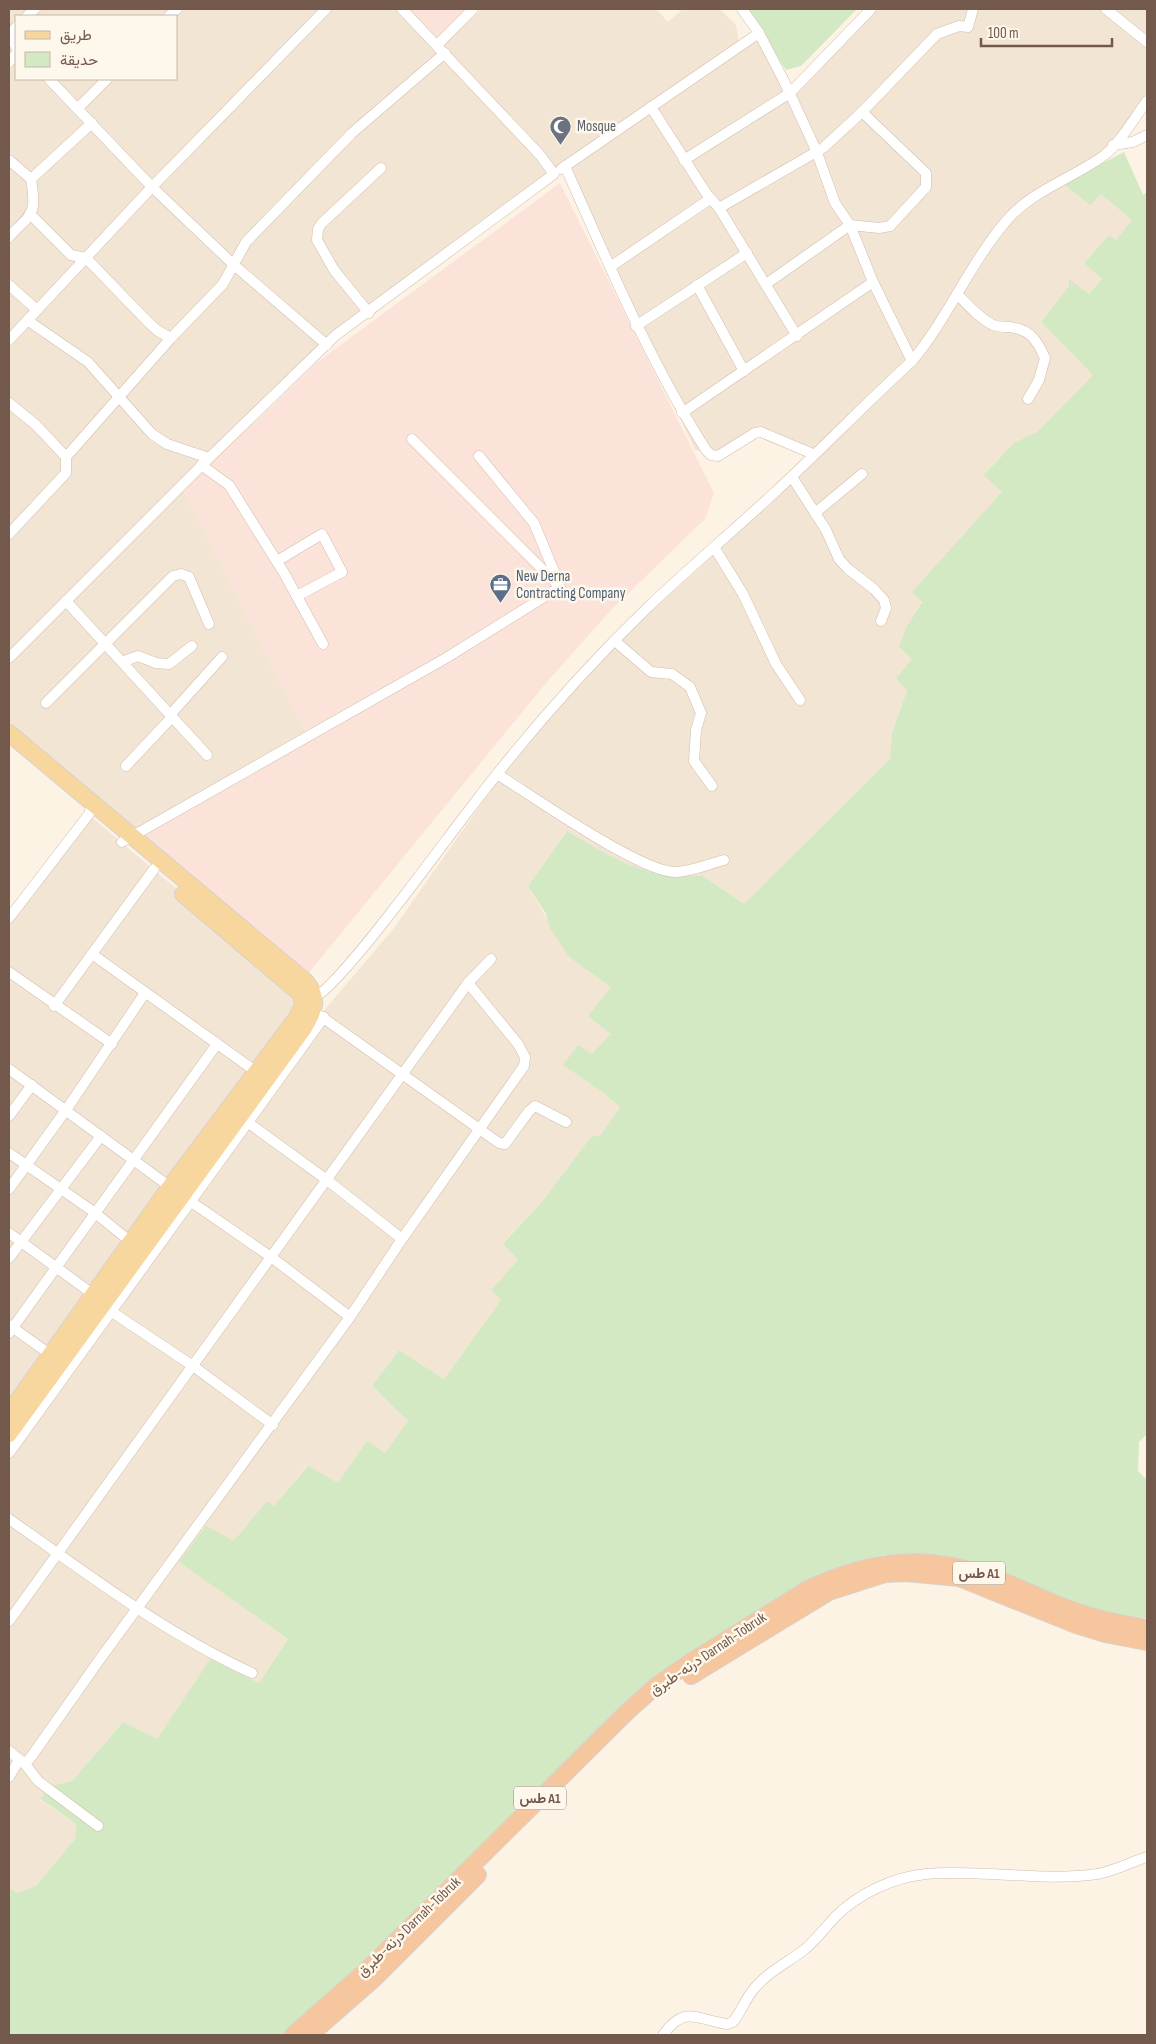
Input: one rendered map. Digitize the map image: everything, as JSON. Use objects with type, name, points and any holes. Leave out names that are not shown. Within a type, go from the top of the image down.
[{"type":"highway","name":"درنه-طبرق Darnah-Tobruk","points":[[293,2035],[371,1966],[641,1699],[692,1661],[824,1581],[885,1564],[939,1562],[993,1577],[1083,1614],[1147,1628]]},
{"type":"highway","name":"درنه-طبرق Darnah-Tobruk","points":[[310,2035],[375,1978],[634,1720],[663,1695],[698,1670],[829,1592],[885,1574],[936,1574],[959,1578],[1098,1632],[1147,1642]]},
{"type":"main road","points":[[9,733],[90,809]]},
{"type":"main road","points":[[9,744],[306,982],[312,1006],[243,1119],[181,1195],[9,1434]]},
{"type":"main road","points":[[127,839],[154,870],[301,994],[312,1006]]},
{"type":"main road","points":[[9,1413],[132,1243],[181,1195],[255,1071],[296,1019],[312,1006]]},
{"type":"street","points":[[9,340],[152,187],[326,9]]},
{"type":"street","points":[[402,9],[540,155],[554,174]]},
{"type":"street","points":[[437,45],[473,9]]},
{"type":"street","points":[[742,9],[759,33],[790,93],[816,153],[834,203],[850,226],[873,282],[912,362]]},
{"type":"street","points":[[684,160],[790,93],[871,9]]},
{"type":"street","points":[[720,208],[816,153],[834,140],[937,34],[959,26],[968,27],[973,9]]},
{"type":"street","points":[[1106,9],[1147,42]]},
{"type":"street","points":[[9,658],[205,462],[336,335],[565,166],[759,33]]},
{"type":"street","points":[[9,534],[66,473],[66,457],[171,338],[222,284],[246,242],[352,133],[445,53]]},
{"type":"street","points":[[50,80],[152,187],[234,265],[326,345]]},
{"type":"street","points":[[78,108],[106,80]]},
{"type":"street","points":[[566,1122],[535,1106],[529,1111],[505,1144],[499,1143],[480,1131],[312,1006],[381,925],[497,774],[563,694],[615,641],[912,362],[925,346],[957,294],[1008,219],[1032,200],[1104,156],[1147,101]]},
{"type":"street","points":[[651,107],[710,199],[720,208],[797,336]]},
{"type":"street","points":[[766,284],[850,226],[880,228],[890,226],[926,187],[928,180],[926,173],[862,112]]},
{"type":"street","points":[[31,178],[92,123]]},
{"type":"street","points":[[1113,145],[1133,142],[1147,135]]},
{"type":"street","points":[[9,160],[31,178],[35,202],[30,214],[9,237]]},
{"type":"street","points":[[565,166],[636,326],[682,413],[712,455],[718,456],[754,433],[761,432],[814,454]]},
{"type":"street","points":[[368,313],[334,270],[317,240],[317,235],[322,224],[381,168]]},
{"type":"street","points":[[610,267],[710,199]]},
{"type":"street","points":[[30,214],[71,255],[86,258],[158,331],[171,338]]},
{"type":"street","points":[[636,326],[747,253]]},
{"type":"street","points":[[682,413],[797,336],[873,282]]},
{"type":"street","points":[[9,285],[37,310]]},
{"type":"street","points":[[698,285],[744,371]]},
{"type":"street","points":[[957,294],[971,309],[995,326],[1016,328],[1029,332],[1037,342],[1045,358],[1038,380],[1028,399]]},
{"type":"street","points":[[27,320],[88,362],[106,380],[119,399],[139,421],[160,439],[205,462],[229,484],[277,561],[323,644]]},
{"type":"street","points":[[9,402],[36,425],[66,457]]},
{"type":"street","points":[[412,439],[560,586]]},
{"type":"street","points":[[479,456],[534,523],[560,586]]},
{"type":"street","points":[[815,513],[862,474]]},
{"type":"street","points":[[792,476],[826,530],[838,559],[874,589],[884,600],[886,608],[881,621]]},
{"type":"street","points":[[277,561],[322,534],[342,572],[297,596]]},
{"type":"street","points":[[714,547],[743,594],[776,664],[800,700]]},
{"type":"street","points":[[46,703],[173,576],[181,574],[189,578],[209,624]]},
{"type":"street","points":[[127,839],[446,658],[560,586]]},
{"type":"street","points":[[66,601],[207,755]]},
{"type":"street","points":[[615,641],[644,668],[658,674],[672,674],[690,687],[701,713],[696,730],[694,761],[712,786]]},
{"type":"street","points":[[122,662],[138,656],[156,663],[169,664],[192,646]]},
{"type":"street","points":[[126,766],[222,657]]},
{"type":"street","points":[[497,774],[650,866],[674,872],[724,860]]},
{"type":"street","points":[[9,918],[90,809]]},
{"type":"street","points":[[54,1006],[154,870]]},
{"type":"street","points":[[92,954],[255,1071]]},
{"type":"street","points":[[9,1621],[468,983],[491,959]]},
{"type":"street","points":[[9,972],[54,1006],[112,1044]]},
{"type":"street","points":[[9,1778],[273,1425],[524,1066],[525,1057],[518,1044],[468,983]]},
{"type":"street","points":[[9,1189],[112,1044],[145,993]]},
{"type":"street","points":[[51,1355],[10,1328],[218,1044]]},
{"type":"street","points":[[9,1069],[181,1195],[271,1257],[350,1317]]},
{"type":"street","points":[[9,1116],[32,1086]]},
{"type":"street","points":[[243,1119],[327,1180],[402,1240]]},
{"type":"street","points":[[9,1258],[59,1188],[101,1136]]},
{"type":"street","points":[[9,1152],[94,1212],[132,1243]]},
{"type":"street","points":[[9,1453],[112,1312],[181,1195]]},
{"type":"street","points":[[9,1233],[94,1295]]},
{"type":"street","points":[[112,1312],[193,1366],[273,1425]]},
{"type":"street","points":[[9,1519],[136,1609],[222,1659],[252,1673]]},
{"type":"street","points":[[9,1751],[22,1762],[38,1781],[98,1826]]},
{"type":"street","points":[[663,2035],[681,2017],[688,2016],[727,2024],[733,2022],[753,1989],[805,1949],[837,1915],[863,1895],[900,1879],[925,1874],[952,1873],[996,1873],[1049,1878],[1085,1875],[1099,1873],[1147,1857]]},
{"type":"shaded area","points":[[9,9],[399,9],[439,50],[482,9],[656,9],[668,22],[683,9],[720,9],[736,25],[740,48],[757,36],[909,363],[812,455],[761,434],[716,453],[695,450],[565,169],[336,333],[9,656]]},
{"type":"shaded area","points":[[399,9],[465,9],[432,42]]},
{"type":"shaded area","points":[[871,9],[1147,9],[1147,104],[1112,149],[1007,218],[912,359],[791,94]]},
{"type":"shaded area","points":[[560,183],[714,493],[705,519],[612,609],[546,683],[307,975],[132,834],[308,736],[182,487],[256,421],[316,363]]},
{"type":"shaded area","points":[[1064,184],[1101,194],[1133,219],[1116,241],[1109,235],[1084,263],[1102,279],[1089,294],[1069,280],[1069,286],[1041,322],[1094,374],[1037,432],[1014,443],[985,475],[1003,492],[913,592],[922,601],[907,626],[912,659],[896,678],[907,689],[892,733],[890,759],[744,904],[702,875],[683,878],[648,873],[612,857],[566,832],[528,886],[570,958],[611,987],[611,1034],[592,1055],[597,1088],[620,1107],[601,1136],[591,1137],[541,1203],[503,1242],[518,1260],[491,1290],[501,1300],[444,1379],[399,1350],[372,1386],[408,1421],[385,1454],[367,1441],[338,1484],[307,1466],[274,1507],[267,1501],[234,1542],[179,1562],[288,1639],[259,1683],[211,1659],[157,1739],[122,1723],[72,1781],[51,1786],[40,1800],[76,1824],[75,1839],[36,1886],[17,1893],[9,1888],[9,1440],[304,1034],[394,928],[493,787],[562,701],[638,623],[768,506],[820,452],[921,358],[994,245],[1016,216],[1044,195]]},
{"type":"shaded area","points":[[182,487],[308,736],[132,834],[9,727],[9,659]]},
{"type":"shaded area","points":[[89,815],[301,994],[302,1000],[9,1413],[9,921]]},
{"type":"green space","points":[[746,9],[857,9],[801,66],[786,70]]},
{"type":"green space","points":[[1124,152],[1143,195],[1147,192],[1147,1434],[1139,1442],[1138,1471],[1147,1480],[1147,1618],[1108,1616],[927,1555],[885,1555],[847,1564],[816,1578],[687,1663],[569,1764],[288,2035],[9,2035],[9,1888],[17,1893],[36,1886],[75,1839],[76,1824],[40,1799],[51,1786],[72,1781],[123,1722],[157,1739],[211,1658],[259,1683],[288,1639],[179,1562],[206,1526],[234,1541],[267,1501],[274,1506],[308,1466],[338,1483],[367,1441],[385,1453],[408,1421],[372,1386],[399,1350],[444,1379],[501,1300],[491,1290],[518,1260],[503,1243],[541,1203],[591,1137],[601,1135],[620,1107],[597,1088],[563,1065],[578,1045],[592,1054],[611,1034],[588,1016],[611,987],[570,958],[550,928],[546,914],[528,886],[567,831],[615,858],[648,871],[665,875],[702,875],[744,904],[890,759],[892,733],[907,690],[896,678],[912,659],[899,647],[907,626],[922,602],[912,592],[1002,492],[984,475],[1014,443],[1037,432],[1093,375],[1041,322],[1069,286],[1069,279],[1089,294],[1102,279],[1084,263],[1109,235],[1116,240],[1132,220],[1101,194],[1090,205],[1064,184]]},
{"type":"place","name":"Mosque","points":[[561,145]]},
{"type":"place","name":"New Derna Contracting Company","points":[[500,604]]}]
